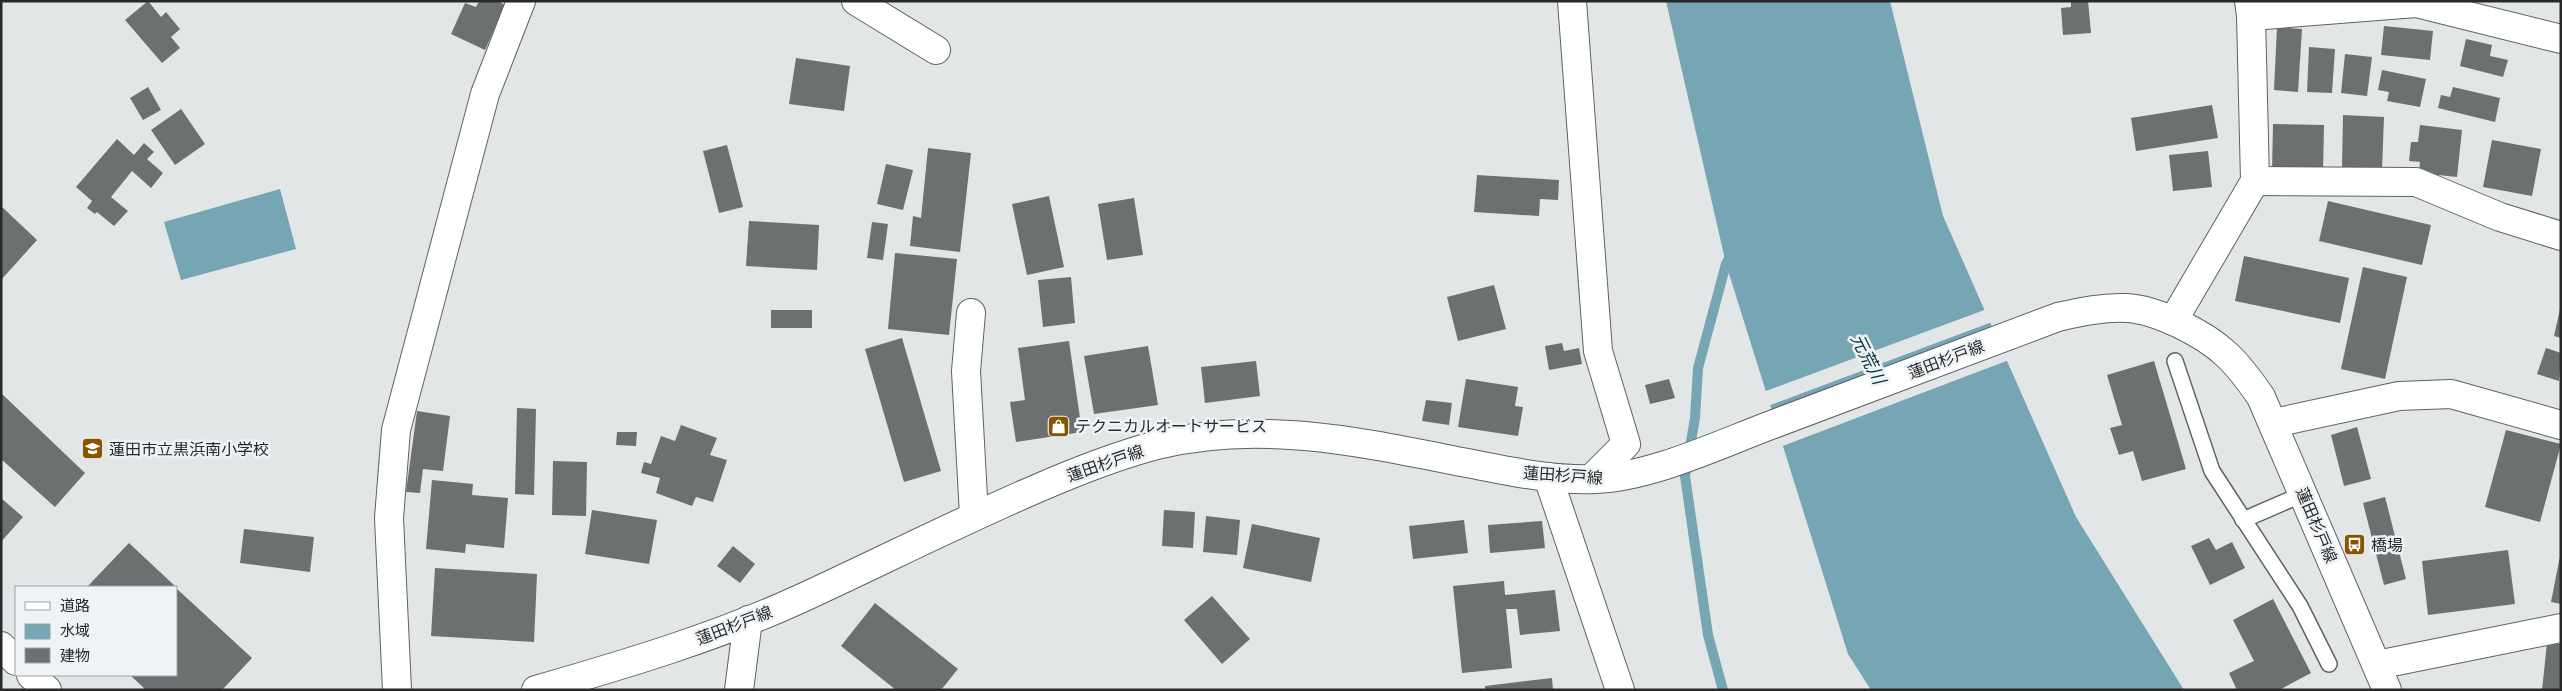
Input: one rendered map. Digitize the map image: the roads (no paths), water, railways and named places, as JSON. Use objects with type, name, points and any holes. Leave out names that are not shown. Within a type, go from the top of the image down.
[{"type":"street","points":[[397,690],[389,518],[396,430],[485,94],[521,1]]},
{"type":"street","points":[[856,1],[936,50]]},
{"type":"street","points":[[1572,1],[1598,351],[1626,444],[1591,480]]},
{"type":"street","points":[[2174,321],[2256,181],[2250,9],[2416,3],[2561,39]]},
{"type":"street","points":[[2256,181],[2416,182],[2500,217],[2561,236]]},
{"type":"street","name":"蓮田杉戸線","points":[[536,690],[680,646],[748,620],[800,599],[974,516],[1092,465],[1158,444],[1215,435],[1280,432],[1358,442],[1548,478],[1591,480],[1624,477],[1733,439],[2058,317],[2093,309],[2128,308],[2174,321],[2225,353],[2245,374],[2261,396],[2387,690]]},
{"type":"street","points":[[971,313],[966,371],[974,516]]},
{"type":"street","points":[[2274,423],[2400,396],[2451,394],[2561,425]]},
{"type":"street","points":[[1548,478],[1620,690]]},
{"type":"street","points":[[739,690],[748,620]]},
{"type":"street","points":[[2377,665],[2561,628]]},
{"type":"street","points":[[1,646],[15,660]]},
{"type":"street","points":[[32,676],[47,690]]},
{"type":"lane","points":[[2175,361],[2212,471],[2300,606],[2329,664]]},
{"type":"lane","points":[[2243,520],[2303,494]]},
{"type":"water","name":"元荒川","points":[[1666,1],[1890,1],[1943,216],[2076,517],[2184,690],[1871,690],[1848,654],[1726,264]]},
{"type":"water","points":[[280,189],[296,249],[181,280],[164,222]]},
{"type":"waterway","points":[[1723,690],[1708,635],[1685,476],[1695,418],[1698,368],[1726,264],[1732,253]]},
{"type":"place","name":"テクニカルオートサービス","points":[[1059,426]]},
{"type":"place","name":"蓮田市立黒浜南小学校","points":[[93,449]]},
{"type":"place","name":"橋場","points":[[2355,545]]}]
